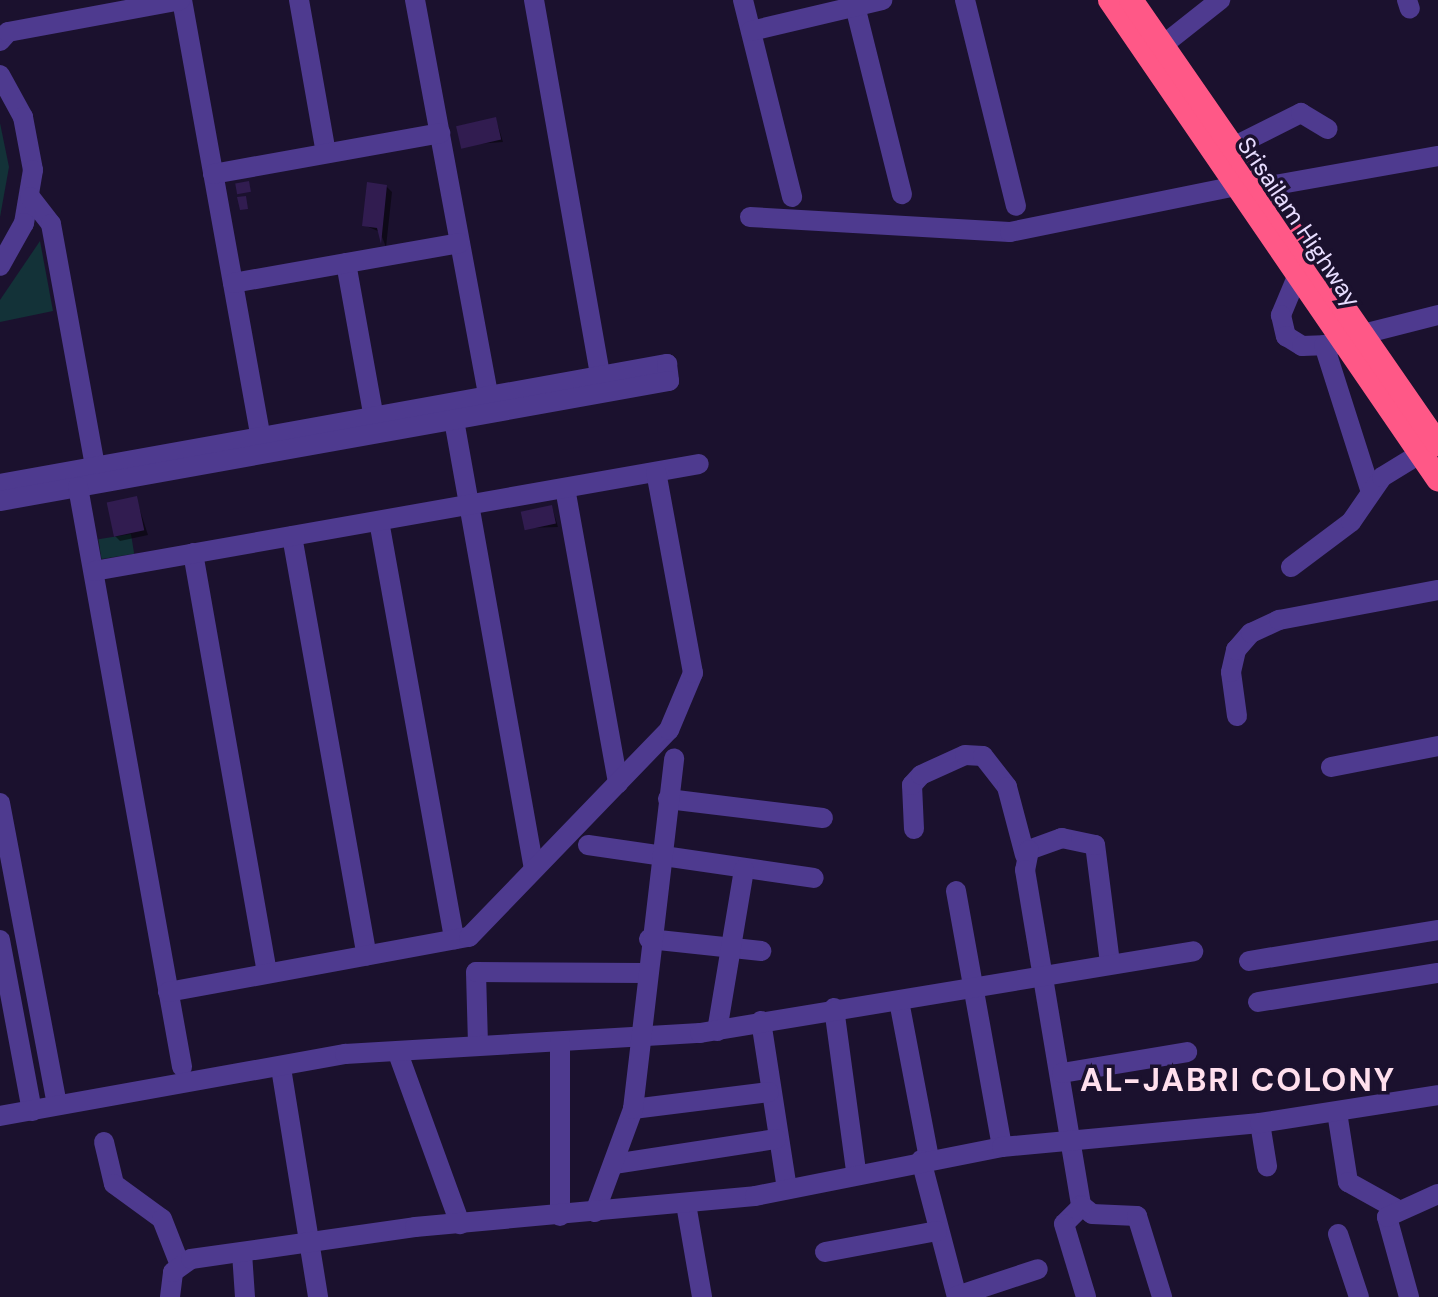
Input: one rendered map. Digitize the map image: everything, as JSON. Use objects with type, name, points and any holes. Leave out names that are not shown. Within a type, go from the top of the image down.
[{"type":"highway","name":"Srisailam Highway","points":[[1110,0],[1252,186],[1345,341]]},
{"type":"highway","name":"Srisailam Highway","points":[[1131,0],[1235,146],[1252,186],[1299,272],[1345,341],[1429,449],[1438,479]]},
{"type":"street","points":[[0,41],[8,32],[181,0],[262,445]]},
{"type":"street","points":[[299,0],[326,153]]},
{"type":"street","points":[[415,0],[490,404]]},
{"type":"street","points":[[0,484],[95,466],[262,445],[602,384],[534,0]]},
{"type":"street","points":[[743,0],[792,197]]},
{"type":"street","points":[[751,31],[844,5],[882,0]]},
{"type":"street","points":[[965,0],[1016,206]]},
{"type":"street","points":[[1163,45],[1220,0]]},
{"type":"street","points":[[844,5],[902,194]]},
{"type":"street","points":[[0,75],[30,143],[30,197],[0,266]]},
{"type":"street","points":[[1235,146],[1301,113],[1328,129]]},
{"type":"street","points":[[213,174],[440,133]]},
{"type":"street","points":[[750,217],[1010,232],[1252,186],[1438,156]]},
{"type":"street","points":[[30,197],[51,224],[95,466]]},
{"type":"street","points":[[233,283],[460,243]]},
{"type":"street","points":[[346,263],[376,425]]},
{"type":"street","points":[[1299,272],[1282,326],[1302,346],[1345,341],[1438,315]]},
{"type":"street","points":[[1345,341],[1370,489]]},
{"type":"street","points":[[376,425],[454,420],[490,404]]},
{"type":"street","points":[[454,420],[534,869]]},
{"type":"street","points":[[0,501],[78,487],[262,445]]},
{"type":"street","points":[[1291,567],[1351,522],[1370,489],[1429,449]]},
{"type":"street","points":[[94,571],[699,464]]},
{"type":"street","points":[[168,992],[469,937],[669,730],[693,673],[656,472]]},
{"type":"street","points":[[78,487],[182,1067]]},
{"type":"street","points":[[565,488],[618,783]]},
{"type":"street","points":[[379,521],[454,939]]},
{"type":"street","points":[[292,536],[367,955]]},
{"type":"street","points":[[193,553],[267,973]]},
{"type":"street","points":[[1237,716],[1231,672],[1236,650],[1251,633],[1279,620],[1438,590]]},
{"type":"street","points":[[1331,767],[1438,746]]},
{"type":"street","points":[[914,829],[912,785],[921,775],[965,755],[983,756],[1007,787],[1025,855],[1082,1206]]},
{"type":"street","points":[[595,1212],[633,1109],[644,973],[674,758]]},
{"type":"street","points":[[668,799],[823,818]]},
{"type":"street","points":[[0,803],[57,1105]]},
{"type":"street","points":[[1025,855],[1062,838],[1095,845],[1110,963]]},
{"type":"street","points":[[588,845],[660,858],[814,878]]},
{"type":"street","points":[[717,1031],[744,869]]},
{"type":"street","points":[[956,891],[1002,1147]]},
{"type":"street","points":[[1249,961],[1438,930]]},
{"type":"street","points":[[649,939],[761,951]]},
{"type":"street","points":[[0,940],[32,1111]]},
{"type":"street","points":[[0,1116],[281,1068],[345,1054],[399,1056],[478,1044],[638,1038],[717,1031],[834,1008],[899,1001],[1193,951]]},
{"type":"street","points":[[478,1044],[476,972],[644,973]]},
{"type":"street","points":[[1258,1002],[1438,973]]},
{"type":"street","points":[[899,1001],[937,1231],[957,1296],[1038,1269]]},
{"type":"street","points":[[834,1008],[856,1171]]},
{"type":"street","points":[[761,1021],[776,1139],[787,1189]]},
{"type":"street","points":[[560,1042],[560,1216]]},
{"type":"street","points":[[1062,1073],[1187,1052]]},
{"type":"street","points":[[399,1056],[460,1224]]},
{"type":"street","points":[[281,1068],[318,1297]]},
{"type":"street","points":[[633,1109],[769,1092]]},
{"type":"street","points":[[153,1297],[173,1281],[242,1253],[311,1241],[686,1204],[787,1189],[856,1171],[1002,1147],[1260,1123],[1438,1095]]},
{"type":"street","points":[[1337,1112],[1348,1182],[1395,1208]]},
{"type":"street","points":[[1260,1123],[1267,1166]]},
{"type":"street","points":[[614,1164],[776,1139]]},
{"type":"street","points":[[104,1142],[114,1184],[162,1219],[173,1281]]},
{"type":"street","points":[[1409,1297],[1387,1221],[1395,1208],[1438,1194]]},
{"type":"street","points":[[686,1204],[702,1297]]},
{"type":"street","points":[[1082,1206],[1064,1224],[1086,1297]]},
{"type":"street","points":[[1082,1206],[1137,1216],[1162,1297]]},
{"type":"street","points":[[825,1252],[937,1231]]},
{"type":"street","points":[[1338,1234],[1359,1297]]},
{"type":"street","points":[[242,1253],[245,1297]]},
{"type":"green space","points":[[0,123],[9,167],[0,217]]},
{"type":"green space","points":[[40,241],[53,311],[0,322],[0,300]]},
{"type":"green space","points":[[131,534],[134,554],[102,559],[98,539]]},
{"type":"building","points":[[496,117],[501,139],[461,149],[456,126]]},
{"type":"building","points":[[249,181],[251,192],[237,194],[235,183]]},
{"type":"building","points":[[367,182],[387,185],[381,244],[377,228],[362,226]]},
{"type":"building","points":[[246,196],[248,209],[240,210],[237,197]]},
{"type":"building","points":[[137,496],[144,530],[114,537],[107,502]]},
{"type":"building","points":[[552,505],[556,524],[525,530],[521,512]]},
{"type":"district","name":"AL-JABRI COLONY","points":[[1238,1080]]}]
